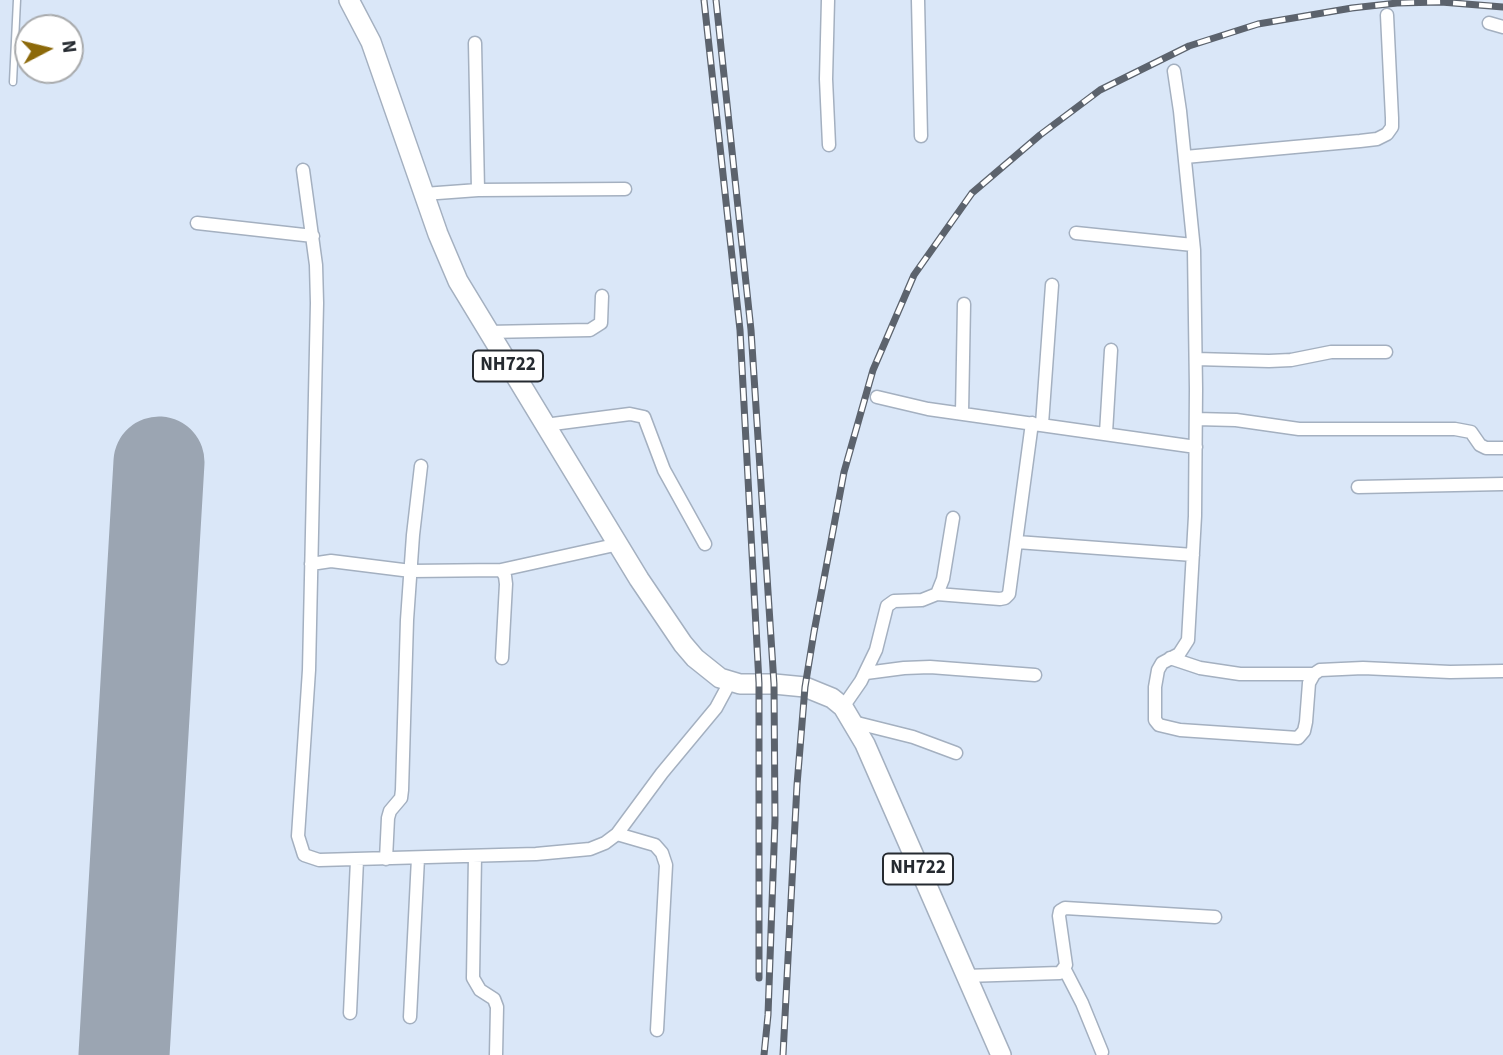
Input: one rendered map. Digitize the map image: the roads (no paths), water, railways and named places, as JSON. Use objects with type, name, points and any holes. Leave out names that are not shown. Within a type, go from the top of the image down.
[{"type":"highway","name":"NH722","points":[[349,0],[371,42],[438,234],[458,281],[639,579],[683,644],[704,666],[730,682],[805,687],[832,698],[848,714],[865,744],[1001,1055]]},
{"type":"street","points":[[828,0],[829,145]]},
{"type":"street","points":[[918,0],[921,136]]},
{"type":"street","points":[[1185,157],[1377,139],[1387,134],[1392,127],[1392,118],[1387,15]]},
{"type":"street","points":[[1489,23],[1503,27]]},
{"type":"street","points":[[475,43],[478,190]]},
{"type":"street","points":[[1174,71],[1193,245],[1196,359],[1193,555],[1188,640],[1179,654],[1162,663],[1158,670],[1153,712],[1155,720],[1159,725],[1180,730],[1298,738],[1304,731],[1306,722],[1309,683],[1320,670],[1352,668],[1460,673],[1503,671]]},
{"type":"street","points":[[303,170],[316,265],[317,337],[309,670],[298,836],[304,855],[311,859],[357,860],[536,854],[590,849],[605,843],[617,834],[662,773],[716,708],[730,682]]},
{"type":"street","points":[[424,194],[478,190],[625,189]]},
{"type":"street","points":[[197,223],[313,236]]},
{"type":"street","points":[[1076,233],[1193,245]]},
{"type":"street","points":[[956,753],[848,714],[876,650],[885,612],[890,603],[922,600],[937,594],[1005,598],[1009,594],[1037,423],[1052,285]]},
{"type":"street","points":[[487,332],[590,330],[601,323],[602,296]]},
{"type":"street","points":[[962,413],[964,304]]},
{"type":"street","points":[[1106,433],[1111,350]]},
{"type":"street","points":[[1196,359],[1269,361],[1291,360],[1331,352],[1386,352]]},
{"type":"street","points":[[877,397],[928,409],[1196,447]]},
{"type":"street","points":[[545,425],[630,414],[644,417],[664,470],[705,544]]},
{"type":"street","points":[[1196,419],[1236,420],[1299,429],[1455,429],[1471,432],[1480,445],[1486,448],[1503,448]]},
{"type":"street","points":[[386,859],[388,818],[401,797],[402,790],[405,655],[421,466]]},
{"type":"street","points":[[1358,487],[1503,484]]},
{"type":"street","points":[[937,594],[943,579],[953,518]]},
{"type":"street","points":[[1017,542],[1193,555]]},
{"type":"street","points":[[311,564],[331,561],[411,571],[501,570],[620,544]]},
{"type":"street","points":[[501,570],[506,584],[502,657]]},
{"type":"street","points":[[1170,658],[1200,668],[1240,674],[1314,674]]},
{"type":"street","points":[[866,673],[930,667],[1035,675]]},
{"type":"street","points":[[617,834],[655,845],[662,853],[666,865],[657,1030]]},
{"type":"street","points":[[475,856],[473,978],[480,990],[494,999],[497,1007],[496,1055]]},
{"type":"street","points":[[410,1017],[418,858]]},
{"type":"street","points":[[351,1013],[357,860]]},
{"type":"street","points":[[1101,1052],[1082,1003],[1065,970],[1060,911],[1065,908],[1215,917]]},
{"type":"street","points":[[965,976],[1054,974],[1065,970]]},
{"type":"lane","points":[[13,82],[17,0]]},
{"type":"railway","points":[[704,0],[740,330],[759,683],[759,978]]},
{"type":"railway","points":[[716,0],[751,330],[774,684],[775,820],[768,1015],[764,1055]]},
{"type":"railway","points":[[783,1055],[797,785],[805,687],[814,632],[844,472],[873,370],[914,275],[972,193],[1040,135],[1100,90],[1189,46],[1258,24],[1352,8],[1441,2],[1503,7]]}]
